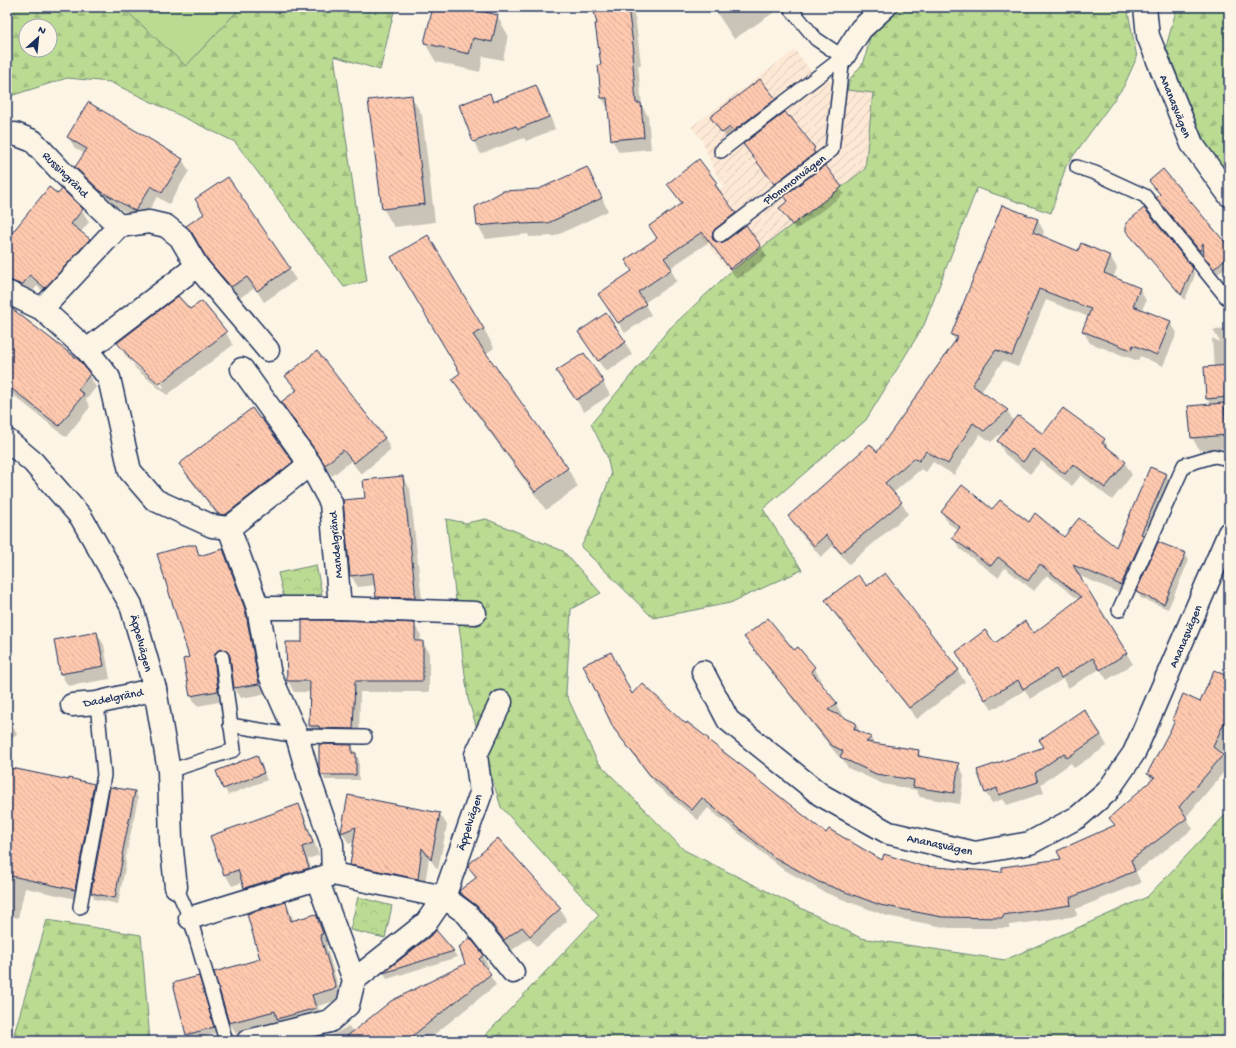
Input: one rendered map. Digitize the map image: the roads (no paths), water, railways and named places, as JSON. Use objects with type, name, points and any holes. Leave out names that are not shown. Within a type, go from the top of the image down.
[{"type":"street","name":"Plommonvägen","points":[[844,57],[861,29],[885,7]]},
{"type":"street","name":"Ananasvägen","points":[[1146,7],[1148,36],[1192,144],[1229,194]]},
{"type":"street","name":"Russingränd","points":[[7,136],[15,134],[33,141],[60,170],[119,226]]},
{"type":"street","points":[[42,309],[119,226],[149,222],[166,226],[180,237],[197,266],[268,350]]},
{"type":"street","points":[[87,350],[197,266]]},
{"type":"street","points":[[7,292],[42,309],[87,350],[109,378],[130,471],[155,500],[212,526],[229,528],[310,464]]},
{"type":"street","name":"Mandelgränd","points":[[242,369],[310,464],[331,503],[340,608]]},
{"type":"street","name":"Äppelvägen","points":[[7,440],[33,462],[81,517],[131,604],[155,689],[168,771],[176,887]]},
{"type":"street","points":[[229,528],[258,608],[270,675],[297,736],[309,778],[332,844],[325,876],[354,980],[348,1005],[330,1021],[248,1041]]},
{"type":"street","name":"Ananasvägen","points":[[703,672],[728,720],[821,795],[889,833],[975,853],[1030,843],[1078,817],[1107,792],[1134,752],[1229,533]]},
{"type":"street","points":[[258,608],[340,608],[475,613]]},
{"type":"street","name":"Dadelgränd","points":[[72,705],[97,703],[155,689]]},
{"type":"street","name":"Äppelvägen","points":[[354,980],[426,923],[444,897],[481,793],[476,755],[501,702]]},
{"type":"street","points":[[190,918],[325,876],[444,897],[467,914],[513,972]]},
{"type":"lane","points":[[794,7],[791,9],[816,39],[844,57]]},
{"type":"lane","name":"Plommonvägen","points":[[721,150],[844,57]]},
{"type":"lane","name":"Plommonvägen","points":[[720,235],[832,150],[844,57]]},
{"type":"lane","points":[[1077,167],[1095,173],[1145,196],[1227,298],[1229,298]]},
{"type":"lane","points":[[1119,610],[1184,465],[1214,456],[1229,459]]},
{"type":"lane","points":[[168,771],[234,750],[222,657]]},
{"type":"lane","points":[[80,907],[104,775],[97,703]]},
{"type":"lane","points":[[230,725],[297,736],[365,737]]},
{"type":"lane","points":[[176,887],[190,918],[226,1041]]}]
